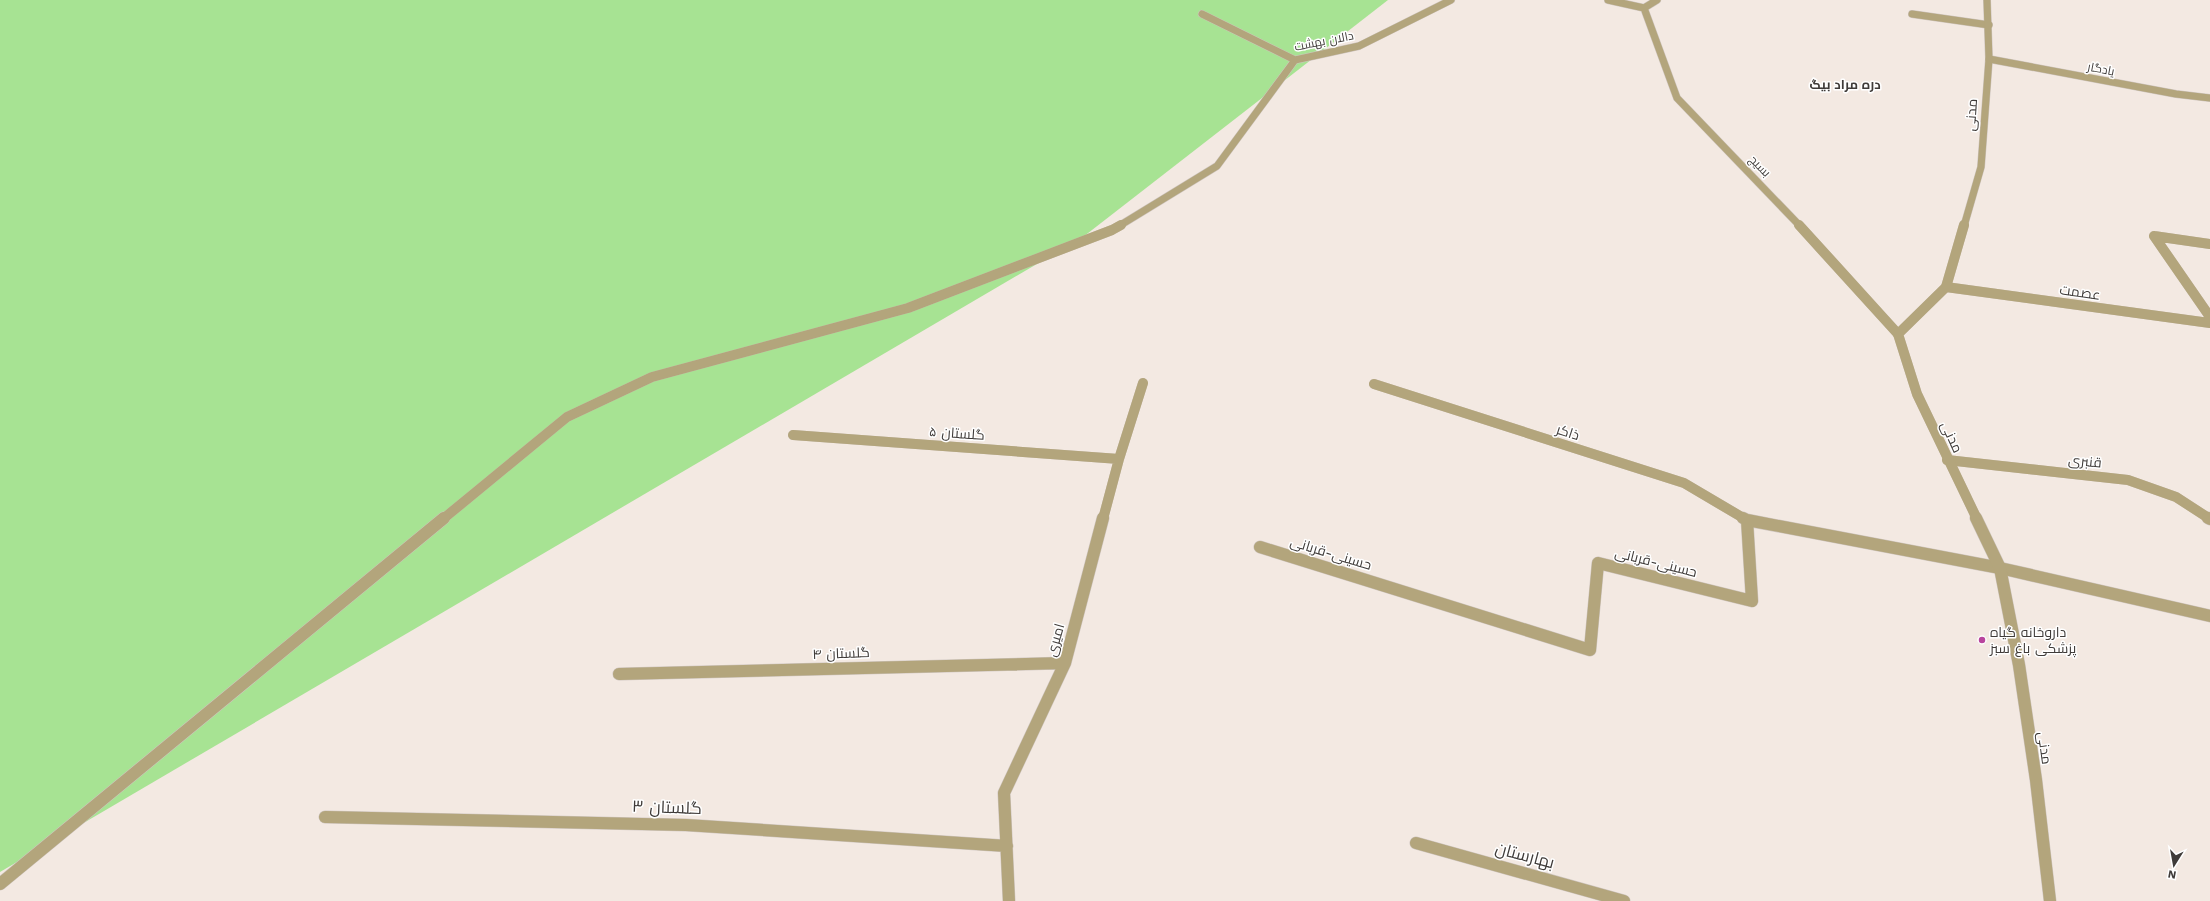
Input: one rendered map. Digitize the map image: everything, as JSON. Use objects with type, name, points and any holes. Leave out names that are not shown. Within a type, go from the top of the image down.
[{"type":"street","name":"دالان بهشت","points":[[1202,14],[1295,60],[1359,46],[1452,0]]},
{"type":"street","points":[[1608,0],[1644,8],[1657,0]]},
{"type":"street","name":"مدنی","points":[[1987,0],[1989,60],[1981,167],[1946,287],[1898,334],[1917,394],[1947,460],[2000,568],[2019,665],[2036,780],[2050,901]]},
{"type":"street","name":"بسیج","points":[[1644,8],[1677,98],[1833,260],[1898,334]]},
{"type":"street","points":[[1912,14],[1989,25]]},
{"type":"street","points":[[0,884],[567,417],[652,377],[908,308],[1112,230],[1218,166],[1295,60]]},
{"type":"street","name":"یادگار","points":[[1989,60],[2176,94],[2210,98]]},
{"type":"street","points":[[2210,244],[2154,236],[2210,317]]},
{"type":"street","name":"عصمت","points":[[1946,287],[2210,323]]},
{"type":"street","name":"امیری","points":[[1009,901],[1004,793],[1065,663],[1119,459],[1143,383]]},
{"type":"street","name":"ذاکر","points":[[1374,384],[1684,483],[1747,520]]},
{"type":"street","name":"گلستان ۵","points":[[793,435],[1119,459]]},
{"type":"street","name":"قنبری","points":[[1947,460],[2128,480],[2176,497],[2210,519]]},
{"type":"street","points":[[1747,520],[2000,568],[2210,616]]},
{"type":"street","name":"حسینی-قربانی","points":[[1260,547],[1590,650],[1598,563],[1752,601],[1747,520]]},
{"type":"street","name":"گلستان ۴","points":[[619,674],[1065,663]]},
{"type":"street","name":"گلستان ۳","points":[[325,817],[686,824],[1007,846]]},
{"type":"street","name":"بهارستان","points":[[1416,843],[1624,901]]},
{"type":"green space","points":[[0,0],[1388,0],[1083,237],[0,872]]},
{"type":"place","name":"داروخانه گیاه پزشکی باغ سبز","points":[[1982,640]]},
{"type":"district","name":"دره مراد بیگ","points":[[1845,84]]}]
